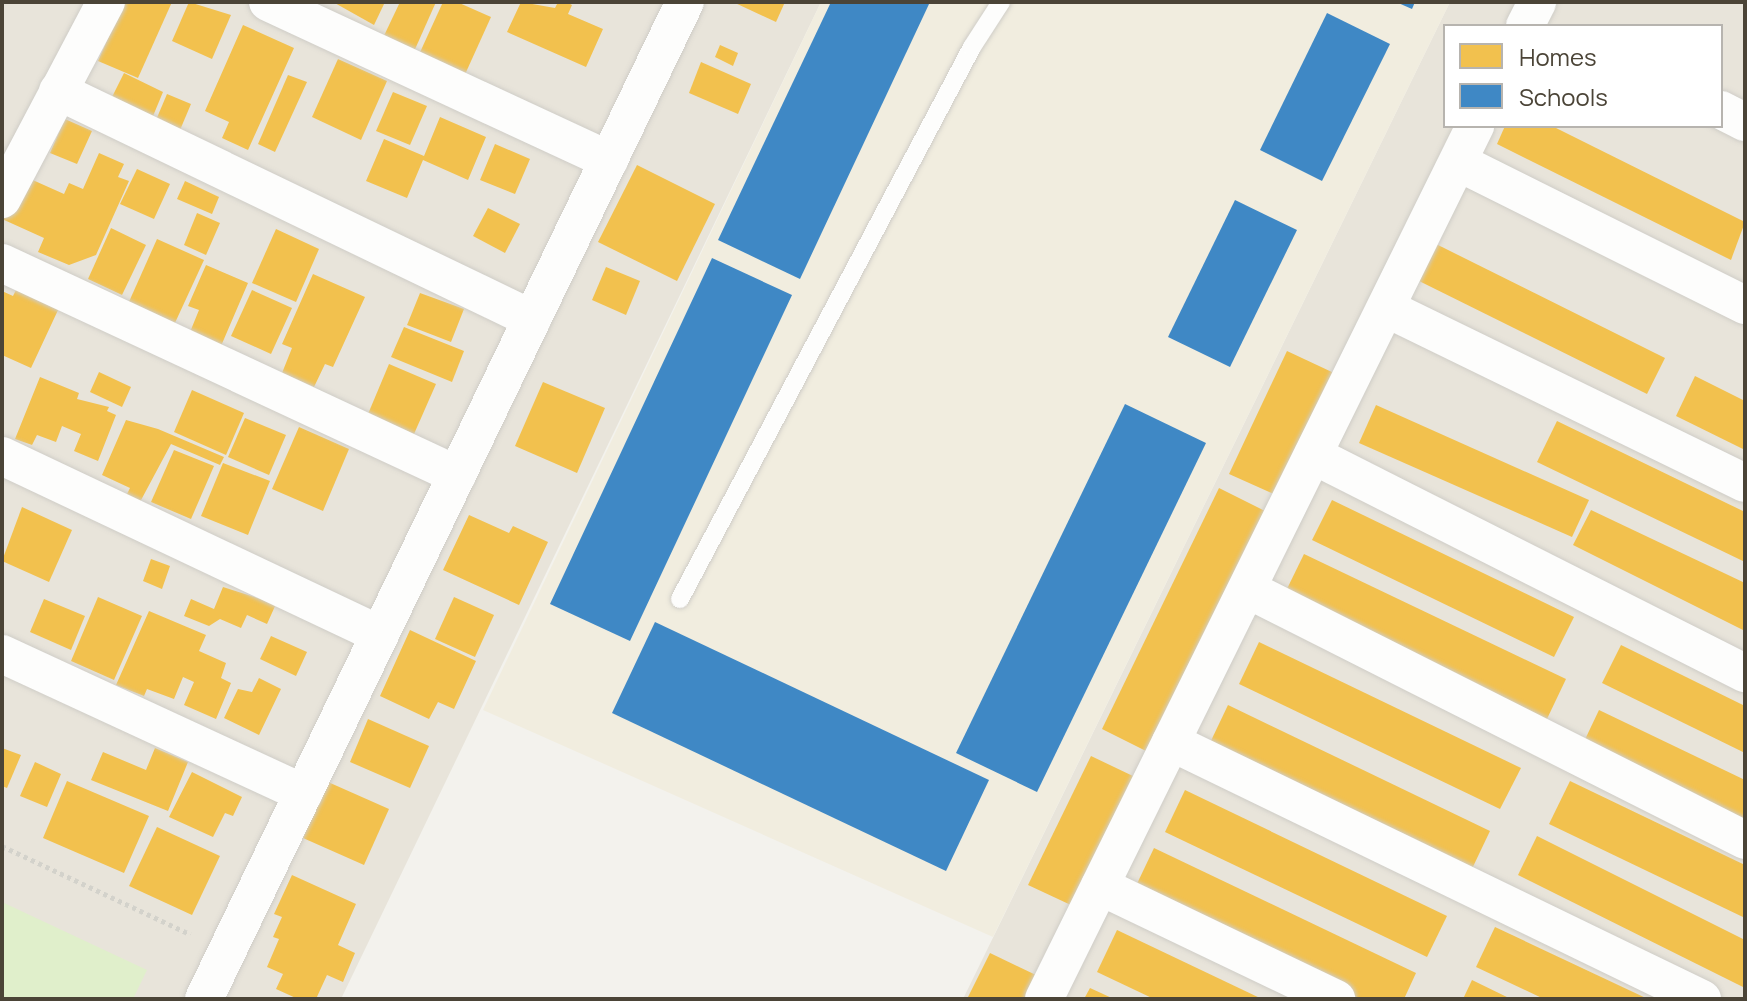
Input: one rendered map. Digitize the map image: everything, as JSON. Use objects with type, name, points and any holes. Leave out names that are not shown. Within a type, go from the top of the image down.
[{"type":"street","points":[[2,199],[106,2]]},
{"type":"street","points":[[268,2],[609,160]]},
{"type":"street","points":[[204,999],[684,2]]},
{"type":"street","points":[[58,91],[532,319]]},
{"type":"street","points":[[1723,111],[1745,122]]},
{"type":"street","points":[[1044,999],[1474,128]]},
{"type":"street","points":[[1458,162],[1745,305]]},
{"type":"street","points":[[2,263],[457,475]]},
{"type":"street","points":[[1386,308],[1745,483]]},
{"type":"street","points":[[1313,455],[1745,673]]},
{"type":"street","points":[[2,456],[380,635]]},
{"type":"street","points":[[1247,589],[1745,840]]},
{"type":"street","points":[[2,654],[303,793]]},
{"type":"street","points":[[1171,742],[1702,999]]},
{"type":"street","points":[[1100,886],[1336,999]]},
{"type":"lane","points":[[680,599],[1001,2]]},
{"type":"path","points":[[2,846],[227,951]]},
{"type":"shaded area","points":[[2,2],[821,2],[341,999],[2,999]]},
{"type":"shaded area","points":[[821,2],[1450,2],[993,937],[483,710]]},
{"type":"shaded area","points":[[1450,2],[1745,2],[1745,999],[963,999]]},
{"type":"green space","points":[[2,902],[147,970],[133,999],[2,999]]},
{"type":"building: Homes","points":[[124,2],[172,2],[138,78],[98,61]]},
{"type":"building: Homes","points":[[189,2],[231,15],[212,59],[172,41]]},
{"type":"building: Homes","points":[[333,2],[385,2],[374,25]]},
{"type":"building: Homes","points":[[400,2],[436,2],[412,56],[381,42]]},
{"type":"building: Homes","points":[[443,2],[457,2],[491,17],[462,81],[416,61]]},
{"type":"building: Homes","points":[[521,2],[555,8],[558,2],[566,2],[572,5],[568,14],[603,29],[586,67],[507,32]]},
{"type":"building: Homes","points":[[733,2],[785,2],[776,22]]},
{"type":"building: Homes","points":[[243,25],[294,48],[248,150],[222,138],[229,122],[205,111]]},
{"type":"building: Homes","points":[[720,45],[738,53],[733,66],[715,57]]},
{"type":"building: Homes","points":[[338,59],[387,81],[361,140],[312,117]]},
{"type":"building: Homes","points":[[701,62],[751,84],[738,114],[689,93]]},
{"type":"building: Homes","points":[[124,73],[163,92],[153,116],[112,97]]},
{"type":"building: Homes","points":[[288,75],[307,82],[275,152],[258,144]]},
{"type":"building: Homes","points":[[393,92],[427,106],[410,145],[376,131]]},
{"type":"building: Homes","points":[[167,94],[191,104],[180,130],[156,120]]},
{"type":"building: Homes","points":[[440,117],[486,137],[468,180],[423,160],[407,198],[366,181],[384,139],[424,156]]},
{"type":"building: Homes","points":[[65,119],[92,131],[77,164],[50,153]]},
{"type":"building: Homes","points":[[1504,128],[1556,128],[1745,222],[1731,260],[1497,144]]},
{"type":"building: Homes","points":[[495,144],[530,159],[515,194],[480,180]]},
{"type":"building: Homes","points":[[99,153],[124,164],[118,177],[129,181],[96,255],[69,265],[38,252],[44,238],[2,219],[17,173],[64,194],[69,183],[83,189]]},
{"type":"building: Homes","points":[[637,165],[715,204],[677,281],[598,242]]},
{"type":"building: Homes","points":[[137,169],[170,184],[154,219],[120,204]]},
{"type":"building: Homes","points":[[185,181],[219,197],[212,214],[177,199]]},
{"type":"building: Homes","points":[[488,208],[520,224],[505,253],[473,236]]},
{"type":"building: Homes","points":[[197,213],[220,223],[206,255],[184,245]]},
{"type":"building: Homes","points":[[111,228],[146,245],[122,295],[88,279]]},
{"type":"building: Homes","points":[[276,229],[319,249],[296,302],[252,283]]},
{"type":"building: Homes","points":[[157,239],[204,260],[174,325],[128,304]]},
{"type":"building: Homes","points":[[1432,242],[1665,358],[1647,394],[1413,278]]},
{"type":"building: Homes","points":[[206,265],[248,283],[221,346],[190,332],[199,310],[188,306]]},
{"type":"building: Homes","points":[[606,267],[640,281],[626,315],[592,300]]},
{"type":"building: Homes","points":[[313,274],[365,297],[333,367],[325,364],[314,387],[282,373],[292,348],[282,344]]},
{"type":"building: Homes","points":[[17,288],[59,308],[31,368],[2,355],[2,291],[13,296]]},
{"type":"building: Homes","points":[[252,290],[292,308],[271,354],[231,336]]},
{"type":"building: Homes","points":[[420,293],[464,309],[451,342],[407,325]]},
{"type":"building: Homes","points":[[404,327],[464,351],[452,382],[391,357]]},
{"type":"building: Homes","points":[[1287,351],[1334,373],[1276,495],[1229,474]]},
{"type":"building: Homes","points":[[389,364],[436,384],[414,434],[368,414]]},
{"type":"building: Homes","points":[[99,372],[131,387],[122,407],[90,392]]},
{"type":"building: Homes","points":[[1695,376],[1745,401],[1745,450],[1676,416]]},
{"type":"building: Homes","points":[[40,377],[79,393],[77,399],[109,407],[107,411],[116,415],[98,461],[74,451],[81,434],[62,426],[56,442],[37,435],[32,445],[15,439]]},
{"type":"building: Homes","points":[[543,382],[605,408],[577,473],[515,446]]},
{"type":"building: Homes","points":[[192,390],[244,413],[226,455],[174,432]]},
{"type":"building: Homes","points":[[1376,405],[1589,500],[1572,537],[1359,443]]},
{"type":"building: Homes","points":[[245,418],[286,435],[269,475],[228,457]]},
{"type":"building: Homes","points":[[126,420],[158,429],[224,457],[220,465],[171,444],[140,502],[126,496],[130,488],[102,475]]},
{"type":"building: Homes","points":[[1557,421],[1745,512],[1745,562],[1537,462]]},
{"type":"building: Homes","points":[[299,427],[349,449],[323,511],[272,489]]},
{"type":"building: Homes","points":[[174,450],[214,466],[191,519],[151,502]]},
{"type":"building: Homes","points":[[223,463],[270,481],[248,535],[201,516]]},
{"type":"building: Homes","points":[[1219,488],[1265,511],[1148,752],[1102,729]]},
{"type":"building: Homes","points":[[1332,500],[1574,617],[1554,657],[1312,540]]},
{"type":"building: Homes","points":[[22,507],[72,530],[49,582],[2,561]]},
{"type":"building: Homes","points":[[1591,510],[1745,583],[1745,631],[1573,545]]},
{"type":"building: Homes","points":[[469,515],[509,533],[513,526],[548,542],[519,605],[443,570]]},
{"type":"building: Homes","points":[[1304,554],[1566,679],[1546,721],[1284,595]]},
{"type":"building: Homes","points":[[151,559],[170,566],[162,589],[143,581]]},
{"type":"building: Homes","points":[[223,587],[276,604],[267,624],[247,615],[241,628],[220,619],[209,626],[184,616],[191,599],[214,609]]},
{"type":"building: Homes","points":[[98,597],[142,616],[114,680],[71,661]]},
{"type":"building: Homes","points":[[454,597],[494,615],[475,657],[435,639]]},
{"type":"building: Homes","points":[[44,599],[85,616],[71,650],[30,632]]},
{"type":"building: Homes","points":[[149,611],[206,635],[199,651],[226,663],[221,678],[231,683],[216,719],[184,705],[194,682],[183,677],[174,699],[147,689],[144,696],[116,685]]},
{"type":"building: Homes","points":[[410,630],[476,661],[454,709],[438,702],[429,719],[380,696]]},
{"type":"building: Homes","points":[[271,636],[307,652],[296,676],[260,659]]},
{"type":"building: Homes","points":[[1259,642],[1521,768],[1500,809],[1239,684]]},
{"type":"building: Homes","points":[[1621,645],[1745,706],[1745,753],[1602,683]]},
{"type":"building: Homes","points":[[259,678],[281,689],[259,735],[224,718],[238,689],[252,692]]},
{"type":"building: Homes","points":[[1228,705],[1490,831],[1470,873],[1208,747]]},
{"type":"building: Homes","points":[[1599,710],[1745,780],[1745,829],[1580,750]]},
{"type":"building: Homes","points":[[368,719],[429,746],[410,788],[350,762]]},
{"type":"building: Homes","points":[[2,748],[21,755],[7,788],[2,786]]},
{"type":"building: Homes","points":[[155,748],[188,762],[168,811],[91,780],[103,752],[146,770]]},
{"type":"building: Homes","points":[[1091,756],[1135,777],[1073,906],[1028,885]]},
{"type":"building: Homes","points":[[35,762],[61,774],[47,807],[20,796]]},
{"type":"building: Homes","points":[[192,772],[242,797],[233,816],[225,813],[213,837],[169,817]]},
{"type":"building: Homes","points":[[67,781],[149,816],[124,873],[43,838]]},
{"type":"building: Homes","points":[[1570,781],[1745,865],[1745,918],[1549,824]]},
{"type":"building: Homes","points":[[328,782],[389,809],[364,865],[303,838]]},
{"type":"building: Homes","points":[[1185,790],[1447,916],[1427,957],[1165,832]]},
{"type":"building: Homes","points":[[157,827],[220,856],[192,915],[129,886]]},
{"type":"building: Homes","points":[[1537,836],[1745,940],[1745,988],[1518,875]]},
{"type":"building: Homes","points":[[1154,848],[1416,973],[1404,999],[1361,999],[1134,890]]},
{"type":"building: Homes","points":[[292,875],[356,904],[338,945],[355,953],[343,982],[327,975],[316,999],[298,999],[276,989],[283,974],[267,967],[279,939],[273,937],[282,917],[274,914]]},
{"type":"building: Homes","points":[[1495,927],[1648,999],[1544,999],[1476,967]]},
{"type":"building: Homes","points":[[1117,930],[1262,999],[1154,999],[1097,972]]},
{"type":"building: Homes","points":[[990,953],[1038,976],[1027,999],[967,999]]},
{"type":"building: Homes","points":[[1472,980],[1511,999],[1463,999]]},
{"type":"building: Homes","points":[[1090,988],[1114,999],[1084,999]]},
{"type":"building: Schools","points":[[831,2],[930,2],[800,279],[718,240]]},
{"type":"building: Schools","points":[[1396,2],[1415,2],[1412,9]]},
{"type":"building: Schools","points":[[1327,13],[1390,44],[1322,181],[1260,150]]},
{"type":"building: Schools","points":[[1235,200],[1297,230],[1230,367],[1168,337]]},
{"type":"building: Schools","points":[[712,258],[792,295],[630,641],[550,604]]},
{"type":"building: Schools","points":[[1125,404],[1206,443],[1037,792],[956,753]]},
{"type":"building: Schools","points":[[655,622],[989,780],[946,871],[612,713]]}]
